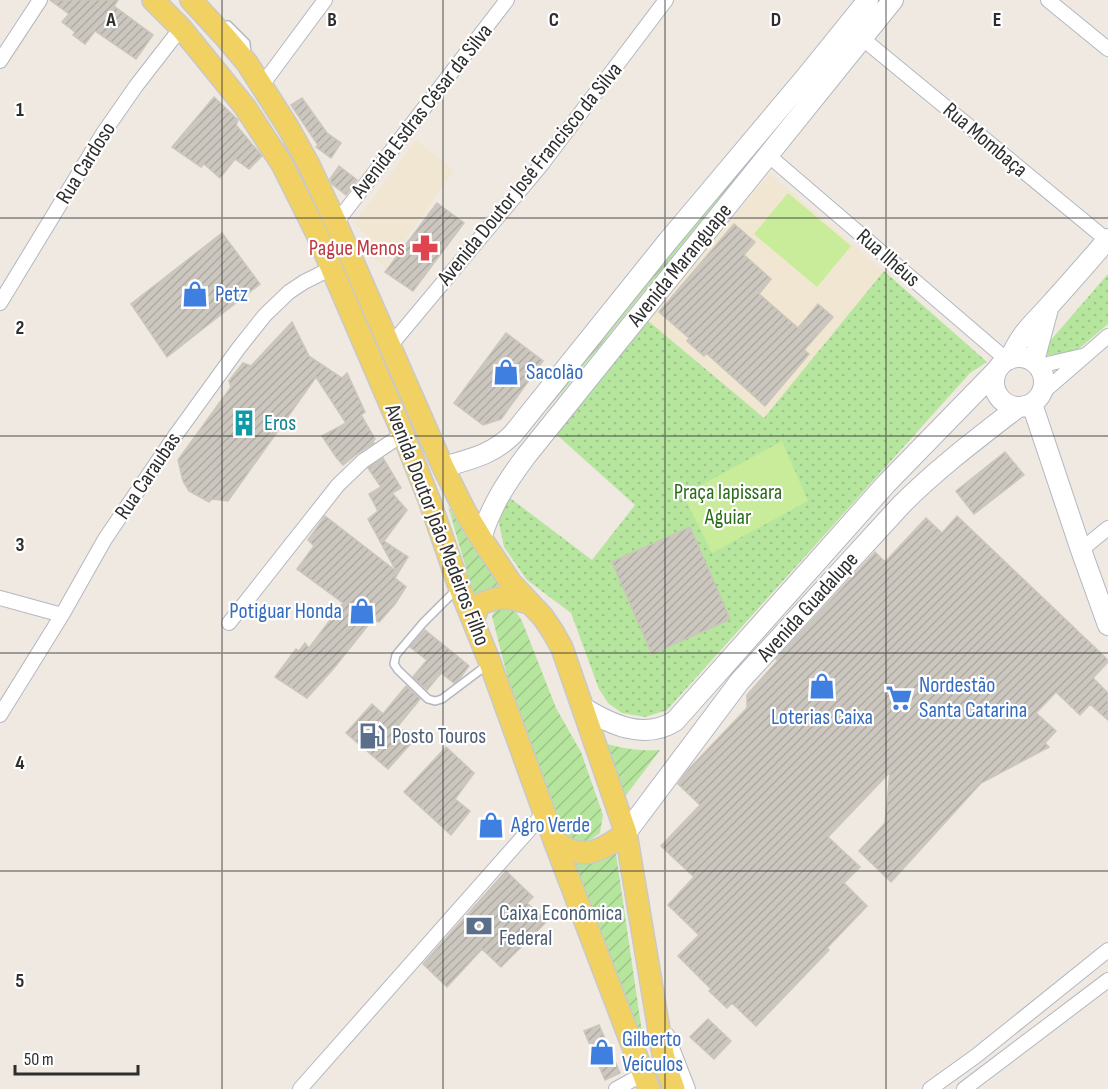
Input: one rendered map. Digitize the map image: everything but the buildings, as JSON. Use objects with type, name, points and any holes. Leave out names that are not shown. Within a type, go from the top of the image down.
[{"type":"main road","name":"Avenida Doutor João Medeiros Filho","points":[[153,0],[181,28],[245,107],[282,164],[332,268],[430,502],[459,586],[646,1081]]},
{"type":"main road","name":"Avenida Maranguape","points":[[443,466],[477,458],[501,445],[513,434],[668,241],[806,78],[868,0]]},
{"type":"main road","name":"Avenida Maranguape","points":[[481,538],[486,521],[501,490],[526,456],[893,0]]},
{"type":"main road","name":"Avenida Doutor João Medeiros Filho","points":[[200,6],[247,63],[293,136],[336,223],[466,513],[512,583],[543,617],[562,648],[626,833],[663,1054],[674,1089]]},
{"type":"main road","points":[[768,155],[764,149],[765,142],[798,99],[806,78]]},
{"type":"main road","name":"Avenida Guadalupe","points":[[582,707],[622,727],[658,729],[675,721],[886,484],[1005,363],[1023,333],[1107,240]]},
{"type":"main road","name":"Avenida Guadalupe","points":[[1037,364],[1049,306]]},
{"type":"main road","points":[[1021,357],[1037,364],[1044,380],[1030,401],[1005,402],[996,391],[994,384],[1005,363],[1021,357]]},
{"type":"main road","points":[[1030,401],[1108,625]]},
{"type":"main road","name":"Avenida Guadalupe","points":[[626,833],[740,681],[909,497],[946,464],[1030,401]]},
{"type":"main road","points":[[525,419],[544,434]]},
{"type":"main road","points":[[473,620],[479,605],[495,598],[502,596],[529,603]]},
{"type":"main road","points":[[740,681],[734,674],[734,667],[768,628],[773,612]]},
{"type":"main road","points":[[554,840],[562,847],[592,853],[626,833]]},
{"type":"street","points":[[0,61],[40,0]]},
{"type":"street","points":[[262,85],[325,0]]},
{"type":"street","name":"Avenida Esdras César da Silva","points":[[336,223],[507,0]]},
{"type":"street","name":"Avenida Doutor José Francisco da Silva","points":[[390,346],[542,164],[666,0]]},
{"type":"street","points":[[1048,0],[1108,49]]},
{"type":"street","name":"Rua Cardoso","points":[[0,303],[104,132],[181,28]]},
{"type":"street","name":"Rua Mombaça","points":[[863,39],[1107,240]]},
{"type":"street","name":"Rua Ilhéus","points":[[768,155],[1005,363]]},
{"type":"street","name":"Rua Caraubas","points":[[0,715],[62,615],[105,539],[238,349],[265,315],[289,292],[332,268]]},
{"type":"street","points":[[1030,401],[1108,336]]},
{"type":"street","points":[[1037,364],[1084,356]]},
{"type":"street","points":[[229,624],[339,485],[363,461],[403,434]]},
{"type":"street","points":[[1081,550],[1108,528]]},
{"type":"street","points":[[0,598],[62,615]]},
{"type":"street","points":[[300,1089],[544,813]]},
{"type":"street","points":[[930,1089],[976,1056],[1108,951]]},
{"type":"street","points":[[964,1089],[1108,980]]},
{"type":"street","name":"Avenida Doutor João Medeiros Filho","points":[[656,1009],[688,1089]]},
{"type":"street","points":[[616,1089],[646,1081]]},
{"type":"lane","points":[[459,586],[396,655],[394,664],[428,699],[435,701],[442,699],[490,663]]},
{"type":"shaded area","points":[[416,140],[454,170],[386,267],[370,256],[369,237],[354,224]]},
{"type":"shaded area","points":[[770,174],[884,271],[764,418],[647,320]]},
{"type":"green space","points":[[748,154],[750,161],[564,390],[541,416],[535,415]]},
{"type":"green space","points":[[788,193],[851,246],[817,287],[754,234]]},
{"type":"green space","name":"Praça Iapissara Aguiar","points":[[884,271],[987,362],[970,373],[667,710],[645,717],[622,713],[608,703],[599,689],[571,613],[527,580],[504,547],[498,518],[506,495],[592,560],[635,505],[556,434],[647,320],[764,418]]},
{"type":"green space","points":[[1108,274],[1108,324],[1074,353],[1037,356]]},
{"type":"green space","points":[[782,441],[808,501],[712,553],[683,495]]},
{"type":"green space","points":[[448,506],[471,544],[503,585],[474,596]]},
{"type":"green space","points":[[512,606],[522,621],[556,708],[581,752],[603,815],[600,833],[587,842],[576,842],[567,836],[511,691],[492,616],[498,609]]},
{"type":"green space","points":[[604,743],[632,749],[660,750],[624,798]]},
{"type":"green space","points":[[615,847],[648,1073],[564,859]]},
{"type":"place","name":"Pague Menos","points":[[425,248]]},
{"type":"place","name":"Petz","points":[[195,294]]},
{"type":"place","name":"Sacolão","points":[[506,372]]},
{"type":"place","name":"Eros","points":[[244,423]]},
{"type":"place","name":"Potiguar Honda","points":[[362,611]]},
{"type":"place","name":"Loterias Caixa","points":[[822,686]]},
{"type":"place","name":"Nordestão Santa Catarina","points":[[899,698]]},
{"type":"place","name":"Posto Touros","points":[[372,736]]},
{"type":"place","name":"Agro Verde","points":[[491,825]]},
{"type":"place","name":"Caixa Econômica Federal","points":[[479,926]]},
{"type":"place","name":"Gilberto Veículos","points":[[602,1052]]}]
